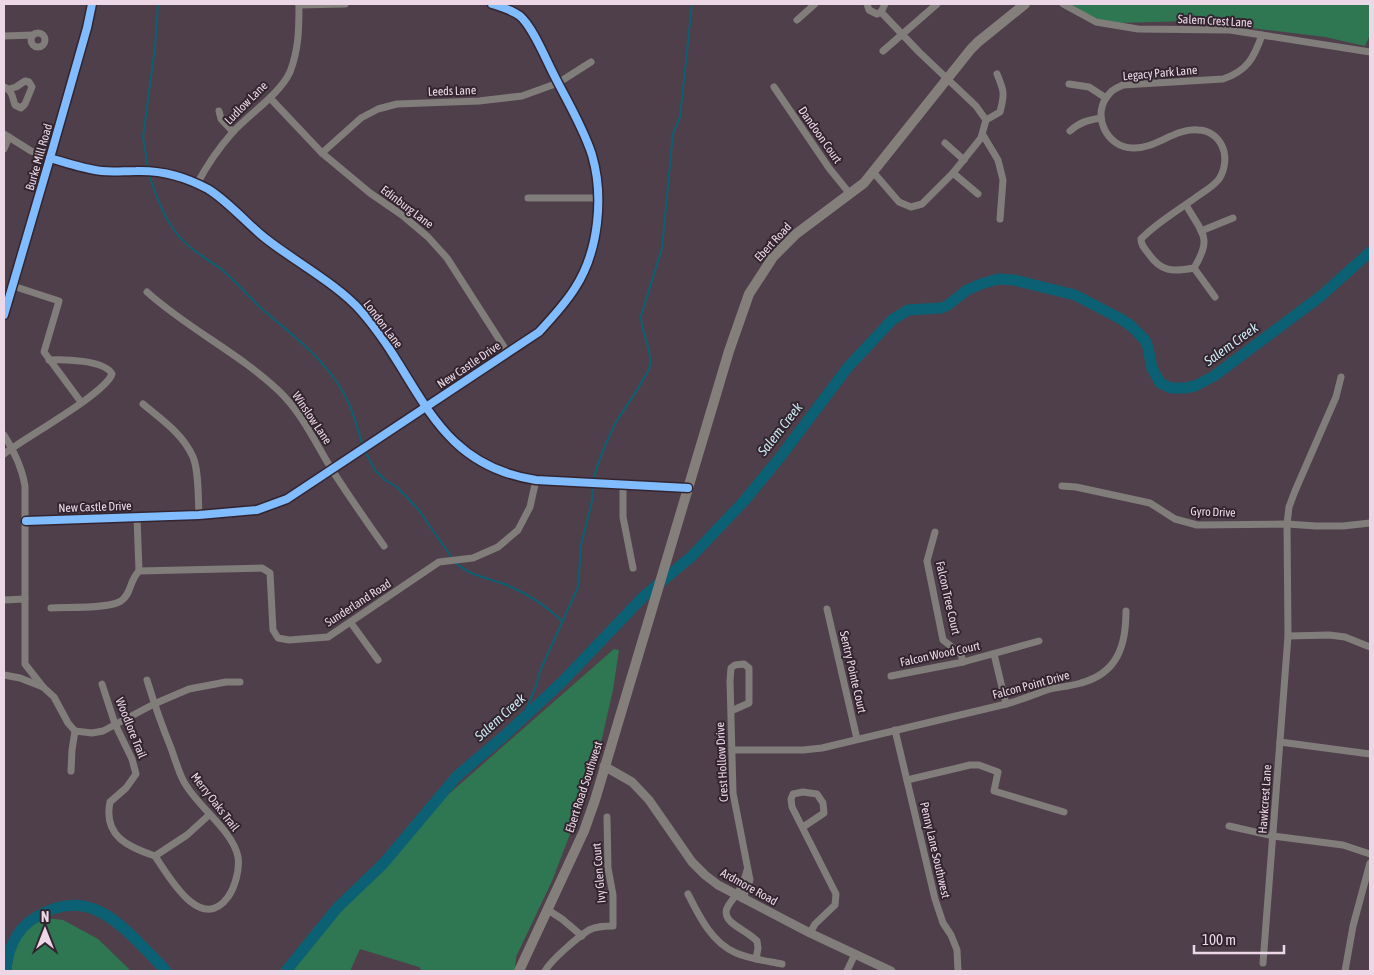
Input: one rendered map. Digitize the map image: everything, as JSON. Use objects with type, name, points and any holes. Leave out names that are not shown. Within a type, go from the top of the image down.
[{"type":"main road","name":"Ebert Road","points":[[653,603],[732,342],[744,307],[756,282],[773,257],[789,240],[864,183],[874,173],[978,42],[1025,4]]},
{"type":"main road","name":"Ebert Road Southwest","points":[[519,971],[584,831],[595,800],[653,603]]},
{"type":"street","name":"Burke Mill Road","points":[[4,315],[87,28],[92,4]]},
{"type":"street","points":[[299,4],[345,4]]},
{"type":"street","name":"Ludlow Lane","points":[[197,184],[211,158],[233,132],[270,98],[289,74],[298,47],[299,4]]},
{"type":"street","name":"New Castle Drive","points":[[26,521],[199,515],[257,510],[287,499],[539,332],[559,310],[576,287],[588,263],[595,236],[599,198],[592,156],[581,128],[539,46],[522,19],[511,11],[492,4]]},
{"type":"street","points":[[797,20],[815,4]]},
{"type":"street","points":[[867,4],[872,13],[882,12]]},
{"type":"street","points":[[882,12],[885,4]]},
{"type":"street","points":[[883,51],[937,4]]},
{"type":"street","name":"Salem Crest Lane","points":[[1063,4],[1096,22],[1138,29],[1230,30],[1370,52]]},
{"type":"street","points":[[874,173],[899,202],[911,207],[922,204],[964,160],[983,135],[986,120],[976,106],[947,80],[882,12]]},
{"type":"street","points":[[4,36],[33,35]]},
{"type":"street","name":"Legacy Park Lane","points":[[1106,98],[1110,92],[1123,85],[1224,79],[1234,75],[1249,62],[1257,50],[1262,35]]},
{"type":"street","name":"Leeds Lane","points":[[322,153],[361,118],[370,112],[388,105],[479,102],[509,98],[538,91],[558,83],[591,62]]},
{"type":"street","points":[[986,120],[1000,112],[1004,98],[1004,92],[997,74]]},
{"type":"street","points":[[1069,84],[1089,87],[1106,98],[1102,104],[1101,118],[1104,129],[1110,138],[1121,146],[1144,147],[1172,135],[1198,130],[1207,131],[1218,138],[1223,148],[1225,159],[1219,178],[1210,187],[1141,239],[1141,245],[1156,265],[1168,270],[1181,271],[1194,268]]},
{"type":"street","name":"Dandoon Court","points":[[774,87],[828,168],[850,194]]},
{"type":"street","name":"Edinburg Lane","points":[[270,98],[322,153],[370,193],[402,215],[428,237],[446,258],[508,353]]},
{"type":"street","points":[[219,111],[221,119],[233,132]]},
{"type":"street","points":[[1070,131],[1078,124],[1101,118]]},
{"type":"street","points":[[983,135],[998,160],[1003,180],[1000,219]]},
{"type":"street","points":[[4,149],[6,136],[50,158]]},
{"type":"street","points":[[945,143],[964,160]]},
{"type":"street","name":"London Lane","points":[[50,158],[78,167],[101,171],[155,171],[173,175],[210,190],[263,237],[329,284],[360,309],[452,441],[492,468],[536,480],[688,488]]},
{"type":"street","points":[[953,172],[978,194]]},
{"type":"street","points":[[528,198],[599,198]]},
{"type":"street","points":[[1186,204],[1204,236],[1204,246],[1194,268]]},
{"type":"street","points":[[1201,231],[1233,218]]},
{"type":"street","points":[[1194,268],[1215,297]]},
{"type":"street","points":[[13,286],[59,302],[44,352],[81,402]]},
{"type":"street","name":"Winslow Lane","points":[[147,292],[164,307],[245,364],[280,392],[302,419],[332,470],[384,546]]},
{"type":"street","points":[[4,454],[81,402],[111,379],[112,374],[110,371],[76,359],[49,360]]},
{"type":"street","name":"Hawkcrest Lane","points":[[1263,963],[1288,636],[1286,542],[1289,507],[1336,397],[1340,377]]},
{"type":"street","points":[[143,404],[178,433],[194,458],[199,515]]},
{"type":"street","points":[[4,435],[12,448],[24,480],[26,521],[25,664],[43,687],[54,697],[68,723],[75,731],[92,733],[103,731],[154,704],[189,689],[226,682],[240,682]]},
{"type":"street","name":"Sunderland Road","points":[[139,571],[262,568],[270,573],[273,630],[278,638],[289,640],[328,637],[439,562],[473,558],[498,547],[518,530],[530,507],[536,480]]},
{"type":"street","points":[[623,484],[623,517],[633,568]]},
{"type":"street","name":"Gyro Drive","points":[[1062,486],[1076,487],[1150,503],[1175,519],[1197,525],[1287,524],[1343,526],[1370,523]]},
{"type":"street","points":[[51,608],[109,605],[121,600],[131,589],[132,578],[139,571],[137,517]]},
{"type":"street","name":"Falcon Tree Court","points":[[935,532],[927,560],[943,640],[961,654],[963,662]]},
{"type":"street","points":[[4,600],[25,599]]},
{"type":"street","name":"Sentry Pointe Court","points":[[827,609],[857,739]]},
{"type":"street","name":"Falcon Point Drive","points":[[732,750],[803,750],[822,748],[1006,704],[1050,690],[1082,683],[1096,678],[1118,656],[1126,632],[1126,611]]},
{"type":"street","points":[[351,623],[378,660]]},
{"type":"street","points":[[1288,636],[1329,635],[1345,637],[1370,647]]},
{"type":"street","name":"Falcon Wood Court","points":[[891,676],[963,662],[1039,640]]},
{"type":"street","points":[[994,654],[1006,704]]},
{"type":"street","name":"Crest Hollow Drive","points":[[731,711],[749,703],[748,668],[744,664],[735,665],[731,668],[731,711],[733,793],[750,880],[739,897],[728,904],[726,913],[728,919],[733,924],[743,929],[757,941],[756,959]]},
{"type":"street","points":[[4,675],[20,678],[43,687]]},
{"type":"street","name":"Merry Oaks Trail","points":[[147,680],[183,781],[232,842],[238,858],[237,872],[230,892],[222,904],[216,909],[204,909],[186,897],[155,856]]},
{"type":"street","name":"Woodlore Trail","points":[[102,684],[115,724],[132,759],[136,774],[126,788],[110,802],[108,810],[110,824],[122,842],[155,856]]},
{"type":"street","name":"Penny Lane Southwest","points":[[895,730],[935,900],[943,923],[951,935],[957,950],[958,971]]},
{"type":"street","points":[[71,771],[75,731]]},
{"type":"street","points":[[1280,742],[1370,754]]},
{"type":"street","points":[[907,780],[970,765],[979,765],[998,772],[994,790],[1064,812]]},
{"type":"street","name":"Ardmore Road","points":[[604,766],[632,782],[649,800],[692,862],[705,876],[739,897],[891,971]]},
{"type":"street","points":[[803,827],[824,813],[823,803],[817,794],[803,792],[793,794],[791,800],[792,807],[836,894],[834,905],[815,924],[810,933]]},
{"type":"street","points":[[155,856],[187,835],[209,815]]},
{"type":"street","name":"Ivy Glen Court","points":[[582,936],[590,930],[602,926],[613,926],[614,895],[608,868],[607,817]]},
{"type":"street","points":[[1229,826],[1273,836],[1343,845],[1370,854]]},
{"type":"street","points":[[1344,971],[1353,926],[1370,863]]},
{"type":"street","points":[[688,894],[697,912],[714,936],[725,946],[736,953],[782,964]]},
{"type":"street","points":[[545,971],[556,958],[582,936],[562,918],[548,910]]},
{"type":"street","points":[[847,971],[855,954]]},
{"type":"green space","points":[[1065,4],[1370,4],[1370,35],[1365,46],[1325,37],[1193,21],[1115,23],[1083,18]]},
{"type":"green space","points":[[614,649],[619,650],[613,690],[595,769],[552,881],[516,957],[515,971],[422,971],[419,967],[360,949],[350,971],[293,971],[318,937],[442,800]]},
{"type":"green space","points":[[46,918],[63,920],[98,939],[131,971],[11,971],[16,943],[27,927]]},
{"type":"waterway","points":[[148,168],[143,137],[155,47],[158,4]]},
{"type":"waterway","points":[[593,481],[605,445],[615,424],[640,386],[650,365],[641,316],[662,248],[673,134],[680,117],[692,4]]},
{"type":"waterway","points":[[149,175],[170,224],[184,242],[221,269],[324,365],[348,401],[363,447]]},
{"type":"waterway","name":"Salem Creek","points":[[286,971],[338,907],[383,864],[457,776],[504,736],[562,682],[643,597],[692,556],[745,500],[781,456],[848,367],[892,320],[908,310],[941,308],[948,305],[967,290],[981,284],[998,279],[1014,280],[1075,295],[1119,318],[1130,325],[1145,340],[1152,368],[1160,383],[1171,388],[1185,388],[1195,386],[1214,376],[1321,296],[1370,252]]},
{"type":"waterway","points":[[365,451],[375,470],[385,480],[397,487],[418,509],[452,558]]},
{"type":"waterway","points":[[522,719],[536,686],[540,671],[578,587],[581,545],[592,501],[593,486]]},
{"type":"waterway","points":[[455,562],[472,573],[521,591],[550,610],[563,622]]},
{"type":"waterway","name":"Salem Creek","points":[[6,971],[10,949],[22,929],[33,919],[50,910],[66,906],[94,909],[107,916],[133,936],[166,971]]},
{"type":"cycle path","points":[[4,315],[87,28],[92,4]]},
{"type":"cycle path","points":[[26,521],[199,515],[257,510],[287,499],[539,332],[549,321],[575,288],[589,257],[597,223],[598,188],[596,171],[592,155],[579,124],[530,28],[517,14],[492,4]]},
{"type":"cycle path","points":[[50,158],[102,171],[164,173],[191,181],[216,194],[276,247],[328,282],[351,301],[381,337],[432,415],[450,437],[473,456],[501,471],[536,480],[688,488]]}]
